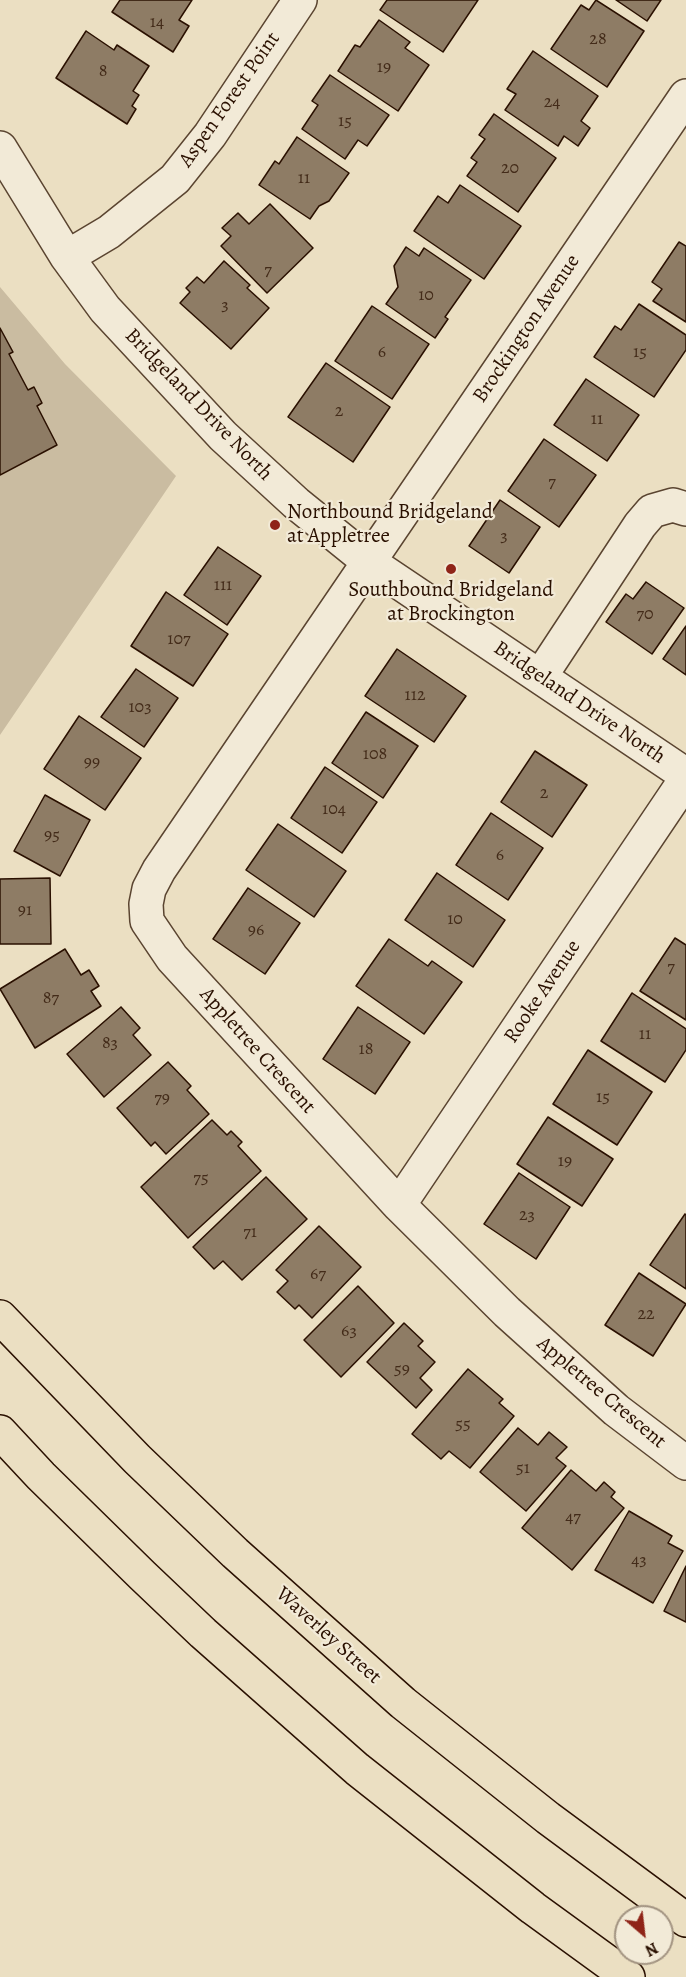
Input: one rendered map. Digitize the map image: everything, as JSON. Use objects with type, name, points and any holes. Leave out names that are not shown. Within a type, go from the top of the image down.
[{"type":"main road","name":"Waverley Street","points":[[0,1317],[137,1459],[235,1553],[403,1703],[548,1818],[686,1920]]},
{"type":"main road","points":[[0,1432],[141,1575],[349,1762],[533,1908],[628,1977]]},
{"type":"street","name":"Aspen Forest Point","points":[[67,257],[110,232],[175,178],[210,135],[300,0]]},
{"type":"street","name":"Brockington Avenue","points":[[369,562],[686,96]]},
{"type":"street","name":"Bridgeland Drive North","points":[[0,148],[67,257],[105,309],[223,436],[296,502],[369,562],[686,777]]},
{"type":"street","points":[[540,677],[640,525],[652,511],[673,505],[686,509]]},
{"type":"street","name":"Appletree Crescent","points":[[369,562],[159,870],[149,889],[146,904],[147,921],[172,958],[399,1205],[507,1312],[616,1410],[685,1462]]},
{"type":"street","name":"Rooke Avenue","points":[[399,1205],[686,777]]},
{"type":"shaded area","points":[[0,287],[65,364],[176,476],[0,735]]},
{"type":"building","points":[[120,0],[192,0],[179,20],[189,26],[173,52],[112,12]]},
{"type":"building","points":[[387,0],[478,0],[443,52],[380,10]]},
{"type":"building","points":[[596,0],[644,31],[607,87],[551,49],[581,5],[589,10]]},
{"type":"building","points":[[616,0],[661,0],[647,21]]},
{"type":"building","points":[[379,20],[410,42],[405,48],[429,65],[398,111],[338,71],[355,45],[360,47]]},
{"type":"building","points":[[86,31],[114,50],[117,45],[149,66],[133,91],[139,95],[132,106],[136,109],[127,124],[56,78]]},
{"type":"building","points":[[533,51],[598,96],[581,121],[590,128],[578,146],[564,136],[558,146],[505,110],[516,94],[507,89]]},
{"type":"building","points":[[330,75],[389,115],[367,146],[358,140],[345,159],[302,129],[318,105],[312,101]]},
{"type":"building","points":[[494,114],[556,158],[518,212],[467,176],[477,162],[471,158],[485,139],[479,135]]},
{"type":"building","points":[[297,137],[349,173],[329,201],[319,206],[310,219],[259,185],[275,161],[279,164]]},
{"type":"building","points":[[460,185],[521,226],[484,279],[414,231],[438,196],[448,203]]},
{"type":"building","points":[[270,204],[313,248],[267,293],[221,246],[231,236],[222,228],[238,213],[249,224]]},
{"type":"building","points":[[679,242],[686,246],[686,322],[653,301],[662,289],[652,282]]},
{"type":"building","points":[[406,247],[419,256],[424,248],[471,280],[445,317],[448,319],[435,338],[386,304],[398,287],[394,266]]},
{"type":"building","points":[[224,261],[250,285],[247,288],[269,308],[231,349],[180,303],[190,292],[186,288],[197,277],[204,283]]},
{"type":"building","points":[[639,304],[686,335],[686,350],[654,397],[594,357],[615,326],[621,330]]},
{"type":"building","points":[[372,306],[429,344],[392,399],[335,361]]},
{"type":"building","points":[[0,328],[13,352],[9,354],[28,390],[34,387],[42,403],[37,406],[57,445],[0,475]]},
{"type":"building","points":[[326,363],[390,407],[353,462],[288,417]]},
{"type":"building","points":[[586,379],[639,415],[607,461],[554,425]]},
{"type":"building","points":[[544,439],[596,475],[559,527],[508,491]]},
{"type":"building","points":[[500,500],[540,527],[509,573],[469,546]]},
{"type":"building","points":[[218,547],[261,576],[227,625],[184,595]]},
{"type":"building","points":[[646,582],[684,608],[652,654],[606,622],[626,594],[633,599]]},
{"type":"building","points":[[166,592],[228,634],[193,686],[131,646]]},
{"type":"building","points":[[686,626],[686,675],[663,659]]},
{"type":"building","points":[[397,649],[466,696],[434,742],[365,696]]},
{"type":"building","points":[[136,669],[178,698],[144,747],[101,717]]},
{"type":"building","points":[[366,712],[418,746],[383,798],[332,763]]},
{"type":"building","points":[[79,716],[141,758],[105,810],[44,769]]},
{"type":"building","points":[[535,751],[587,785],[552,837],[501,802]]},
{"type":"building","points":[[325,767],[377,802],[342,853],[291,818]]},
{"type":"building","points":[[45,795],[90,820],[60,876],[14,851]]},
{"type":"building","points":[[491,813],[543,848],[508,900],[456,865]]},
{"type":"building","points":[[278,824],[346,871],[314,917],[246,870]]},
{"type":"building","points":[[437,873],[505,920],[473,967],[405,920]]},
{"type":"building","points":[[50,878],[51,944],[0,944],[0,879]]},
{"type":"building","points":[[248,888],[300,923],[265,974],[213,939]]},
{"type":"building","points":[[675,938],[686,945],[686,1020],[640,991]]},
{"type":"building","points":[[389,939],[428,966],[432,961],[462,982],[424,1034],[356,986]]},
{"type":"building","points":[[65,949],[81,975],[89,970],[99,986],[91,991],[101,1006],[35,1048],[0,989]]},
{"type":"building","points":[[632,993],[686,1029],[686,1050],[665,1082],[601,1041]]},
{"type":"building","points":[[121,1007],[140,1028],[133,1035],[151,1055],[104,1097],[67,1054]]},
{"type":"building","points":[[358,1007],[410,1042],[375,1094],[323,1059]]},
{"type":"building","points":[[588,1050],[652,1092],[617,1145],[553,1104]]},
{"type":"building","points":[[168,1062],[191,1086],[187,1090],[209,1114],[166,1154],[155,1142],[151,1146],[117,1108]]},
{"type":"building","points":[[548,1117],[613,1159],[582,1206],[517,1164]]},
{"type":"building","points":[[212,1120],[227,1135],[231,1131],[242,1142],[238,1146],[261,1171],[188,1238],[141,1187]]},
{"type":"building","points":[[519,1173],[570,1207],[536,1259],[484,1224]]},
{"type":"building","points":[[266,1177],[307,1219],[242,1280],[223,1261],[214,1269],[193,1247]]},
{"type":"building","points":[[686,1215],[686,1289],[650,1265]]},
{"type":"building","points":[[319,1226],[361,1267],[312,1318],[299,1305],[295,1309],[277,1292],[288,1281],[276,1270]]},
{"type":"building","points":[[639,1273],[686,1304],[653,1356],[605,1325]]},
{"type":"building","points":[[358,1286],[394,1323],[341,1377],[304,1340]]},
{"type":"building","points":[[404,1323],[423,1341],[418,1346],[435,1362],[420,1378],[432,1390],[416,1408],[367,1362]]},
{"type":"building","points":[[468,1369],[503,1399],[499,1403],[514,1416],[470,1468],[449,1451],[441,1459],[412,1434]]},
{"type":"building","points":[[518,1428],[538,1445],[549,1432],[567,1447],[556,1458],[566,1466],[526,1511],[480,1472]]},
{"type":"building","points":[[571,1470],[596,1491],[604,1482],[615,1492],[611,1497],[624,1508],[572,1570],[522,1528]]},
{"type":"building","points":[[629,1511],[672,1536],[668,1543],[683,1551],[653,1603],[595,1570]]},
{"type":"building","points":[[686,1566],[686,1622],[664,1611]]},
{"type":"place","name":"Northbound Bridgeland at Appletree","points":[[275,525]]},
{"type":"place","name":"Southbound Bridgeland at Brockington","points":[[451,569]]}]
